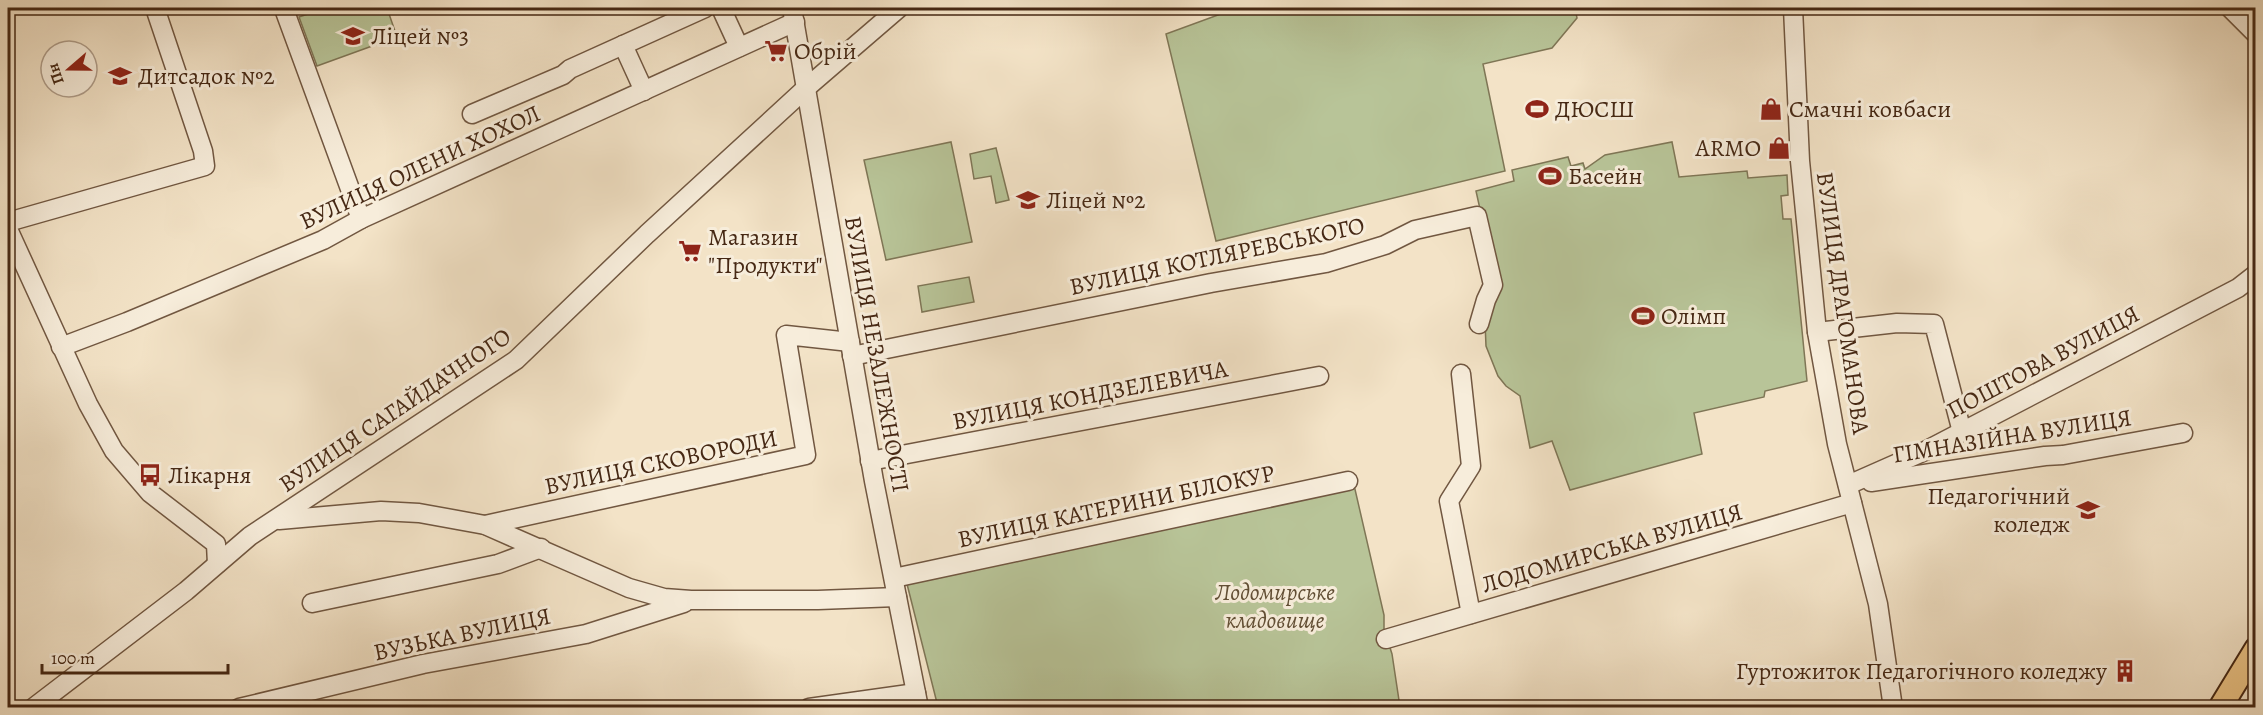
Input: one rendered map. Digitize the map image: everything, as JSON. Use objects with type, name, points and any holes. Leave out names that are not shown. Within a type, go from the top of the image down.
[{"type":"main road","points":[[2220,708],[2256,649]]},
{"type":"street","points":[[8,222],[205,166],[203,151],[155,8]]},
{"type":"street","points":[[472,114],[563,75],[570,69],[705,8]]},
{"type":"street","points":[[721,8],[739,47]]},
{"type":"street","name":"ВУЛИЦЯ САГАЙДАЧНОГО","points":[[33,708],[186,591],[250,536],[516,360],[647,234],[805,89],[899,8]]},
{"type":"street","name":"ВУЛИЦЯ ДРАГОМАНОВА","points":[[1793,8],[1800,161],[1817,332],[1837,444],[1878,604],[1893,708]]},
{"type":"street","points":[[2230,8],[2256,34]]},
{"type":"street","points":[[284,9],[362,219]]},
{"type":"street","name":"ВУЛИЦЯ ОЛЕНИ ХОХОЛ","points":[[61,347],[127,322],[313,244],[362,219],[739,47],[793,15]]},
{"type":"street","name":"ВУЛИЦЯ НЕЗАЛЕЖНОСТІ","points":[[793,15],[870,461],[918,700]]},
{"type":"street","points":[[623,45],[644,91]]},
{"type":"street","name":"ВУЛИЦЯ КОТЛЯРЕВСЬКОГО","points":[[851,349],[1326,263],[1385,245],[1415,230],[1477,216],[1493,285],[1479,324]]},
{"type":"street","points":[[8,229],[88,404],[114,451],[150,493],[216,544],[217,564]]},
{"type":"street","name":"ПОШТОВА ВУЛИЦЯ","points":[[1848,485],[1926,451],[2238,288],[2256,274]]},
{"type":"street","points":[[1817,332],[1897,323],[1934,324],[1962,432]]},
{"type":"street","name":"ВУЛИЦЯ СКОВОРОДИ","points":[[485,525],[806,455],[786,335],[851,349]]},
{"type":"street","points":[[1461,374],[1471,466],[1449,501],[1471,614]]},
{"type":"street","name":"ВУЛИЦЯ КОНДЗЕЛЕВИЧА","points":[[870,461],[1319,376]]},
{"type":"street","name":"ГІМНАЗІЙНА ВУЛИЦЯ","points":[[1848,485],[2063,455],[2183,433]]},
{"type":"street","name":"ВУЛИЦЯ КАТЕРИНИ БІЛОКУР","points":[[894,578],[1348,481]]},
{"type":"street","name":"ЛОДОМИРСЬКА ВУЛИЦЯ","points":[[1386,639],[1852,503]]},
{"type":"street","points":[[276,520],[381,511],[419,513],[485,525],[629,588],[663,598],[818,600],[897,597]]},
{"type":"street","points":[[200,530],[240,537],[250,536]]},
{"type":"street","points":[[312,603],[498,564],[541,548]]},
{"type":"street","name":"ВУЗЬКА ВУЛИЦЯ","points":[[239,708],[423,664],[586,634],[691,600]]},
{"type":"street","points":[[809,708],[918,700]]},
{"type":"green space","name":"Ліцей №3","points":[[326,8],[387,8],[397,37],[317,66],[299,17]]},
{"type":"green space","points":[[1237,8],[1575,8],[1577,18],[1552,48],[1483,64],[1505,171],[1216,241],[1166,34]]},
{"type":"green space","points":[[951,142],[972,242],[886,260],[864,160]]},
{"type":"green space","name":"Олімп","points":[[1672,142],[1679,177],[1747,171],[1748,178],[1787,175],[1788,195],[1781,196],[1783,219],[1791,219],[1807,381],[1765,391],[1764,397],[1694,413],[1702,454],[1570,490],[1552,441],[1530,448],[1520,396],[1506,386],[1498,376],[1486,346],[1485,322],[1497,286],[1476,191],[1514,181],[1512,170],[1568,157],[1571,166],[1583,163],[1585,169],[1605,155]]},
{"type":"green space","points":[[996,148],[1009,200],[996,203],[991,176],[974,179],[970,154]]},
{"type":"green space","points":[[969,277],[974,302],[922,312],[918,286]]},
{"type":"green space","name":"Лодомирське кладовище","points":[[1354,485],[1384,615],[1384,629],[1392,654],[1400,707],[938,707],[907,584]]},
{"type":"place","name":"Ліцей №3","points":[[353,36]]},
{"type":"place","name":"Обрій","points":[[776,51]]},
{"type":"place","name":"Дитсадок №2","points":[[120,76]]},
{"type":"place","name":"ДЮСШ","points":[[1537,109]]},
{"type":"place","name":"Смачні ковбаси","points":[[1771,109]]},
{"type":"place","name":"ARMO","points":[[1779,148]]},
{"type":"place","name":"Басейн","points":[[1550,176]]},
{"type":"place","name":"Ліцей №2","points":[[1028,200]]},
{"type":"place","name":"Магазин \"Продукти\"","points":[[690,251]]},
{"type":"place","name":"Олімп","points":[[1643,316]]},
{"type":"place","name":"Лікарня","points":[[150,475]]},
{"type":"place","name":"Педагогічний коледж","points":[[2088,510]]},
{"type":"place","name":"Гуртожиток Педагогічного коледжу","points":[[2125,671]]}]
